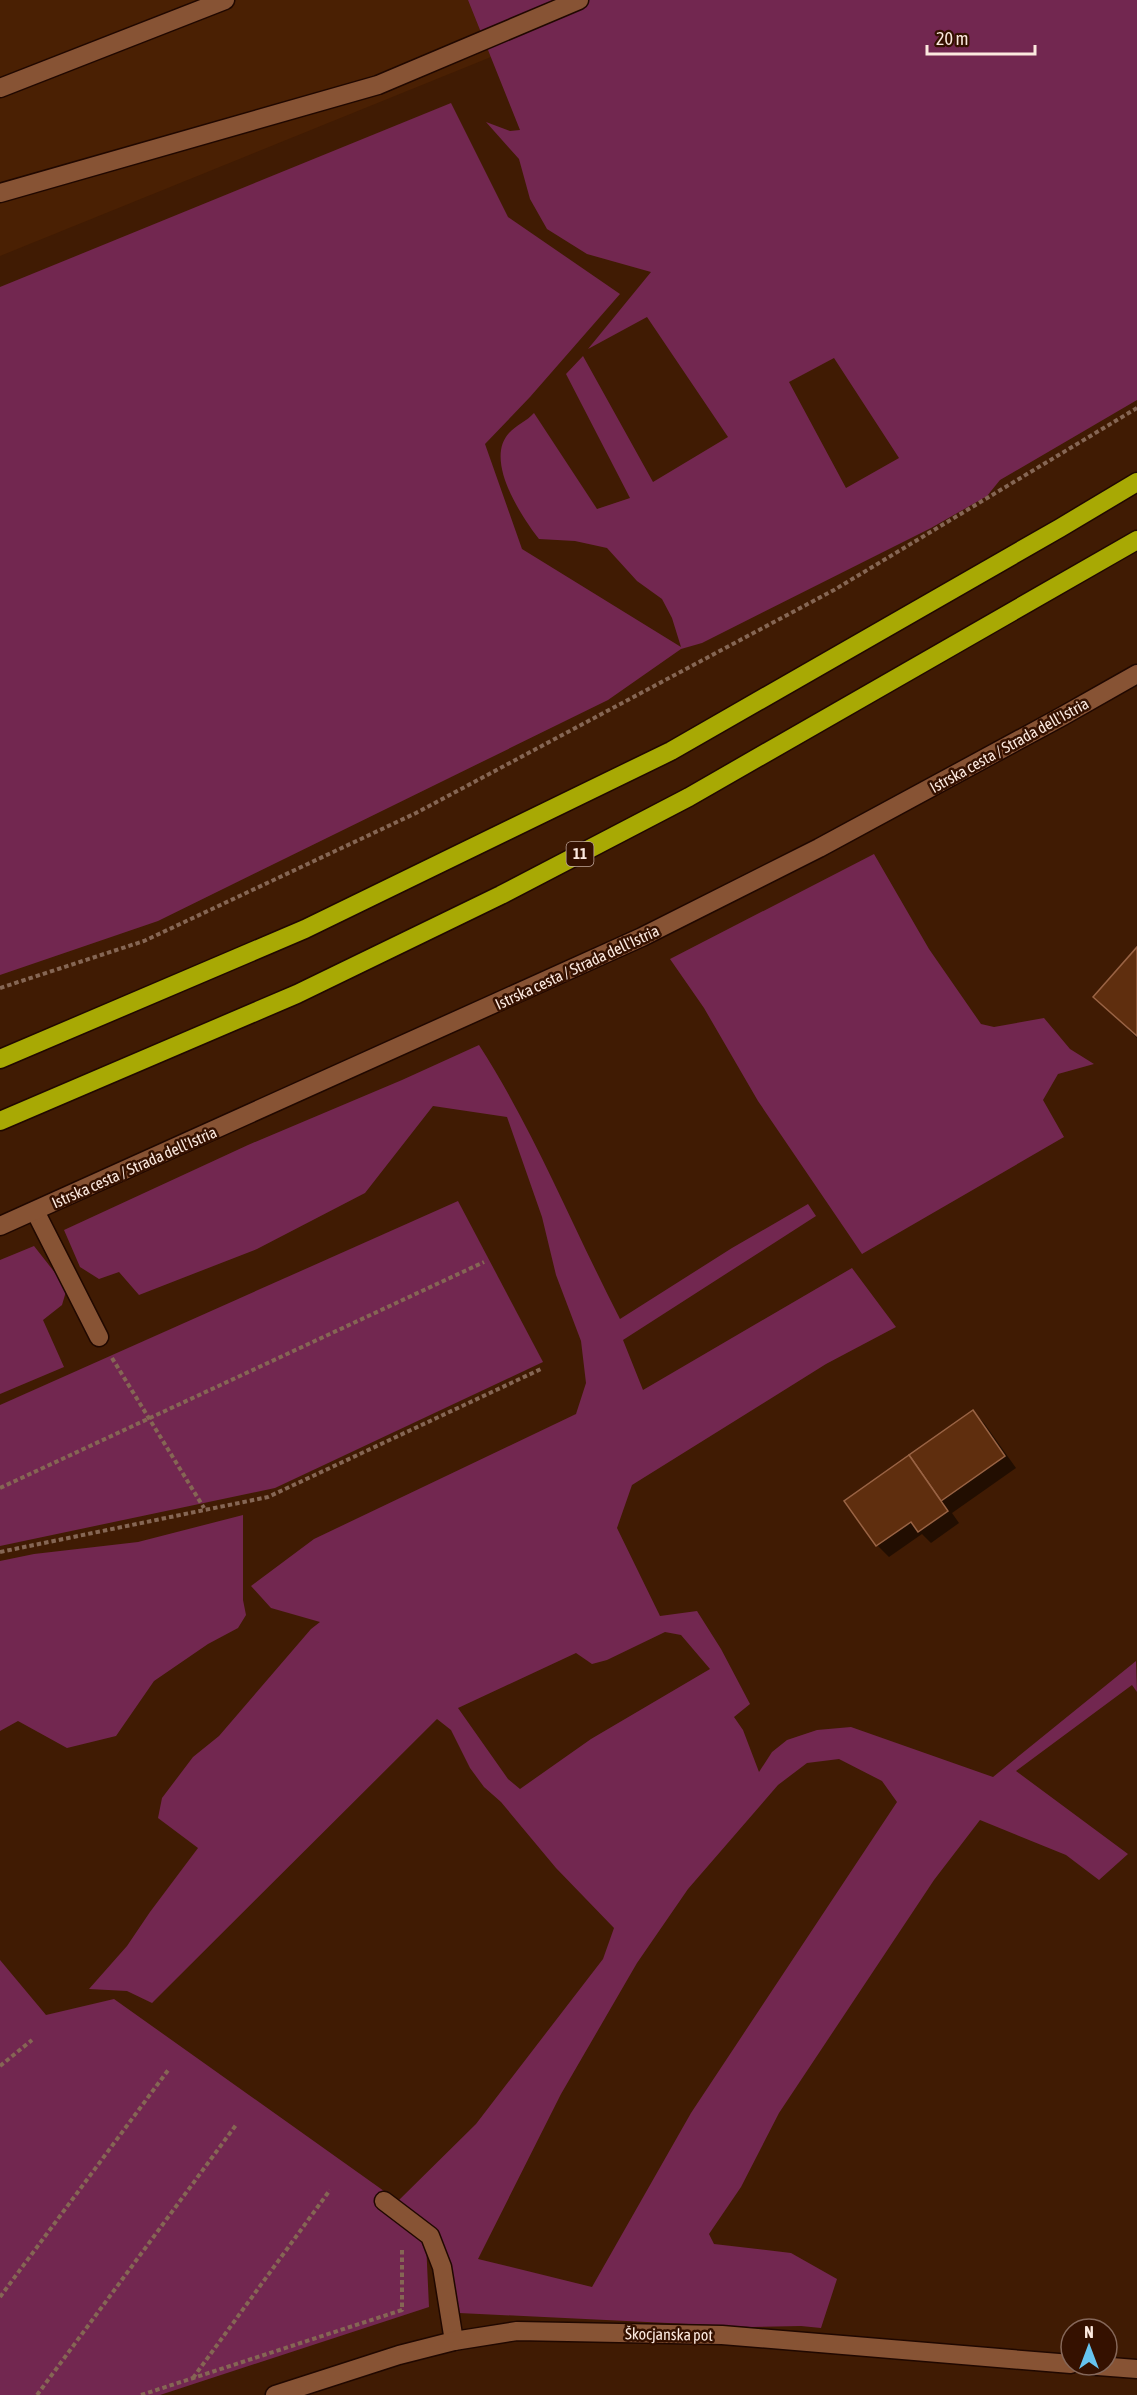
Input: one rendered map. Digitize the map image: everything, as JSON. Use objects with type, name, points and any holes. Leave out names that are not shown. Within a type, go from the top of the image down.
[{"type":"highway","points":[[0,1059],[305,929],[671,752],[1137,482]]},
{"type":"highway","name":"11","points":[[0,1121],[297,994],[501,895],[689,797],[1137,540]]},
{"type":"street","points":[[0,88],[225,0]]},
{"type":"street","points":[[0,193],[378,85],[579,0]]},
{"type":"street","name":"Istrska cesta / Strada dell'Istria","points":[[0,1226],[661,928],[819,848],[1137,674]]},
{"type":"street","points":[[35,1211],[99,1337]]},
{"type":"street","points":[[384,2201],[430,2236],[442,2267],[454,2341]]},
{"type":"street","name":"Škocjanska pot","points":[[275,2395],[399,2355],[454,2341],[517,2331],[722,2335],[1059,2363]]},
{"type":"street","points":[[1119,2368],[1137,2369]]},
{"type":"path","points":[[0,988],[144,941],[416,813],[834,590],[1137,408]]},
{"type":"path","points":[[0,1488],[484,1262]]},
{"type":"path","points":[[99,1337],[204,1509]]},
{"type":"path","points":[[0,1552],[268,1497],[542,1369]]},
{"type":"path","points":[[0,2066],[32,2040]]},
{"type":"path","points":[[0,2296],[169,2069]]},
{"type":"path","points":[[37,2395],[236,2125]]},
{"type":"path","points":[[193,2378],[330,2190]]},
{"type":"path","points":[[141,2395],[402,2310],[402,2214]]},
{"type":"shaded area","points":[[0,0],[468,0],[491,57],[0,256]]},
{"type":"shaded area","points":[[468,0],[1137,0],[1137,400],[1000,480],[987,496],[931,528],[702,643],[681,649],[608,700],[158,921],[0,975],[0,287],[451,103],[508,217],[620,294],[530,397],[485,444],[522,549],[681,647],[672,618],[662,599],[637,581],[607,548],[575,541],[539,539],[523,517],[503,472],[502,444],[512,430],[534,413],[597,509],[630,498],[566,374],[583,356],[653,482],[728,437],[647,317],[588,349],[651,272],[587,254],[547,229],[530,199],[519,159],[486,122],[510,131],[520,130]],"holes":[[[834,358],[899,458],[846,488],[789,382]]]},
{"type":"shaded area","points":[[874,854],[929,949],[981,1024],[994,1027],[1044,1018],[1070,1049],[1094,1064],[1058,1074],[1043,1100],[1064,1137],[862,1254],[758,1101],[704,1008],[670,959]]},
{"type":"shaded area","points":[[479,1045],[536,1146],[620,1319],[732,1248],[808,1204],[816,1216],[623,1340],[643,1390],[852,1268],[896,1327],[826,1364],[632,1485],[617,1528],[660,1616],[697,1611],[721,1649],[750,1704],[734,1717],[743,1730],[759,1772],[772,1752],[787,1740],[817,1730],[851,1727],[993,1777],[1136,1661],[1137,1692],[1132,1685],[1016,1771],[1128,1854],[1099,1880],[1066,1855],[980,1820],[934,1880],[779,2113],[741,2187],[709,2234],[714,2244],[791,2253],[837,2279],[821,2328],[750,2327],[459,2313],[450,2268],[426,2242],[429,2307],[160,2395],[0,2395],[0,1960],[46,2015],[114,1999],[398,2201],[476,2124],[603,1959],[614,1928],[556,1868],[501,1802],[484,1787],[470,1768],[451,1730],[437,1719],[152,2003],[127,1991],[89,1989],[127,1946],[198,1848],[158,1818],[162,1798],[193,1757],[219,1736],[311,1629],[320,1622],[271,1608],[251,1586],[314,1539],[576,1414],[586,1383],[581,1341],[556,1275],[542,1217],[507,1117],[433,1106],[365,1193],[257,1249],[139,1295],[119,1272],[99,1279],[80,1267],[64,1230],[248,1145]],"holes":[[[665,1632],[681,1635],[710,1669],[591,1739],[520,1789],[508,1779],[458,1708],[576,1653],[592,1664],[607,1660]],[[839,1759],[882,1781],[897,1802],[691,2113],[592,2287],[478,2259],[561,2094],[637,1963],[688,1889],[778,1785],[807,1763]]]},
{"type":"shaded area","points":[[458,1201],[543,1362],[275,1488],[0,1546],[0,1405]]},
{"type":"shaded area","points":[[34,1246],[67,1288],[62,1305],[43,1320],[64,1367],[0,1394],[0,1260]]},
{"type":"shaded area","points":[[243,1515],[243,1600],[246,1615],[238,1628],[208,1644],[154,1681],[116,1736],[67,1748],[18,1721],[0,1731],[0,1561],[34,1554],[138,1542]]},
{"type":"building","points":[[1137,947],[1137,1036],[1093,997]]},
{"type":"building","points":[[973,1410],[1005,1456],[941,1501],[909,1455]]},
{"type":"building","points":[[909,1455],[948,1511],[918,1532],[911,1522],[876,1546],[844,1501]]}]
